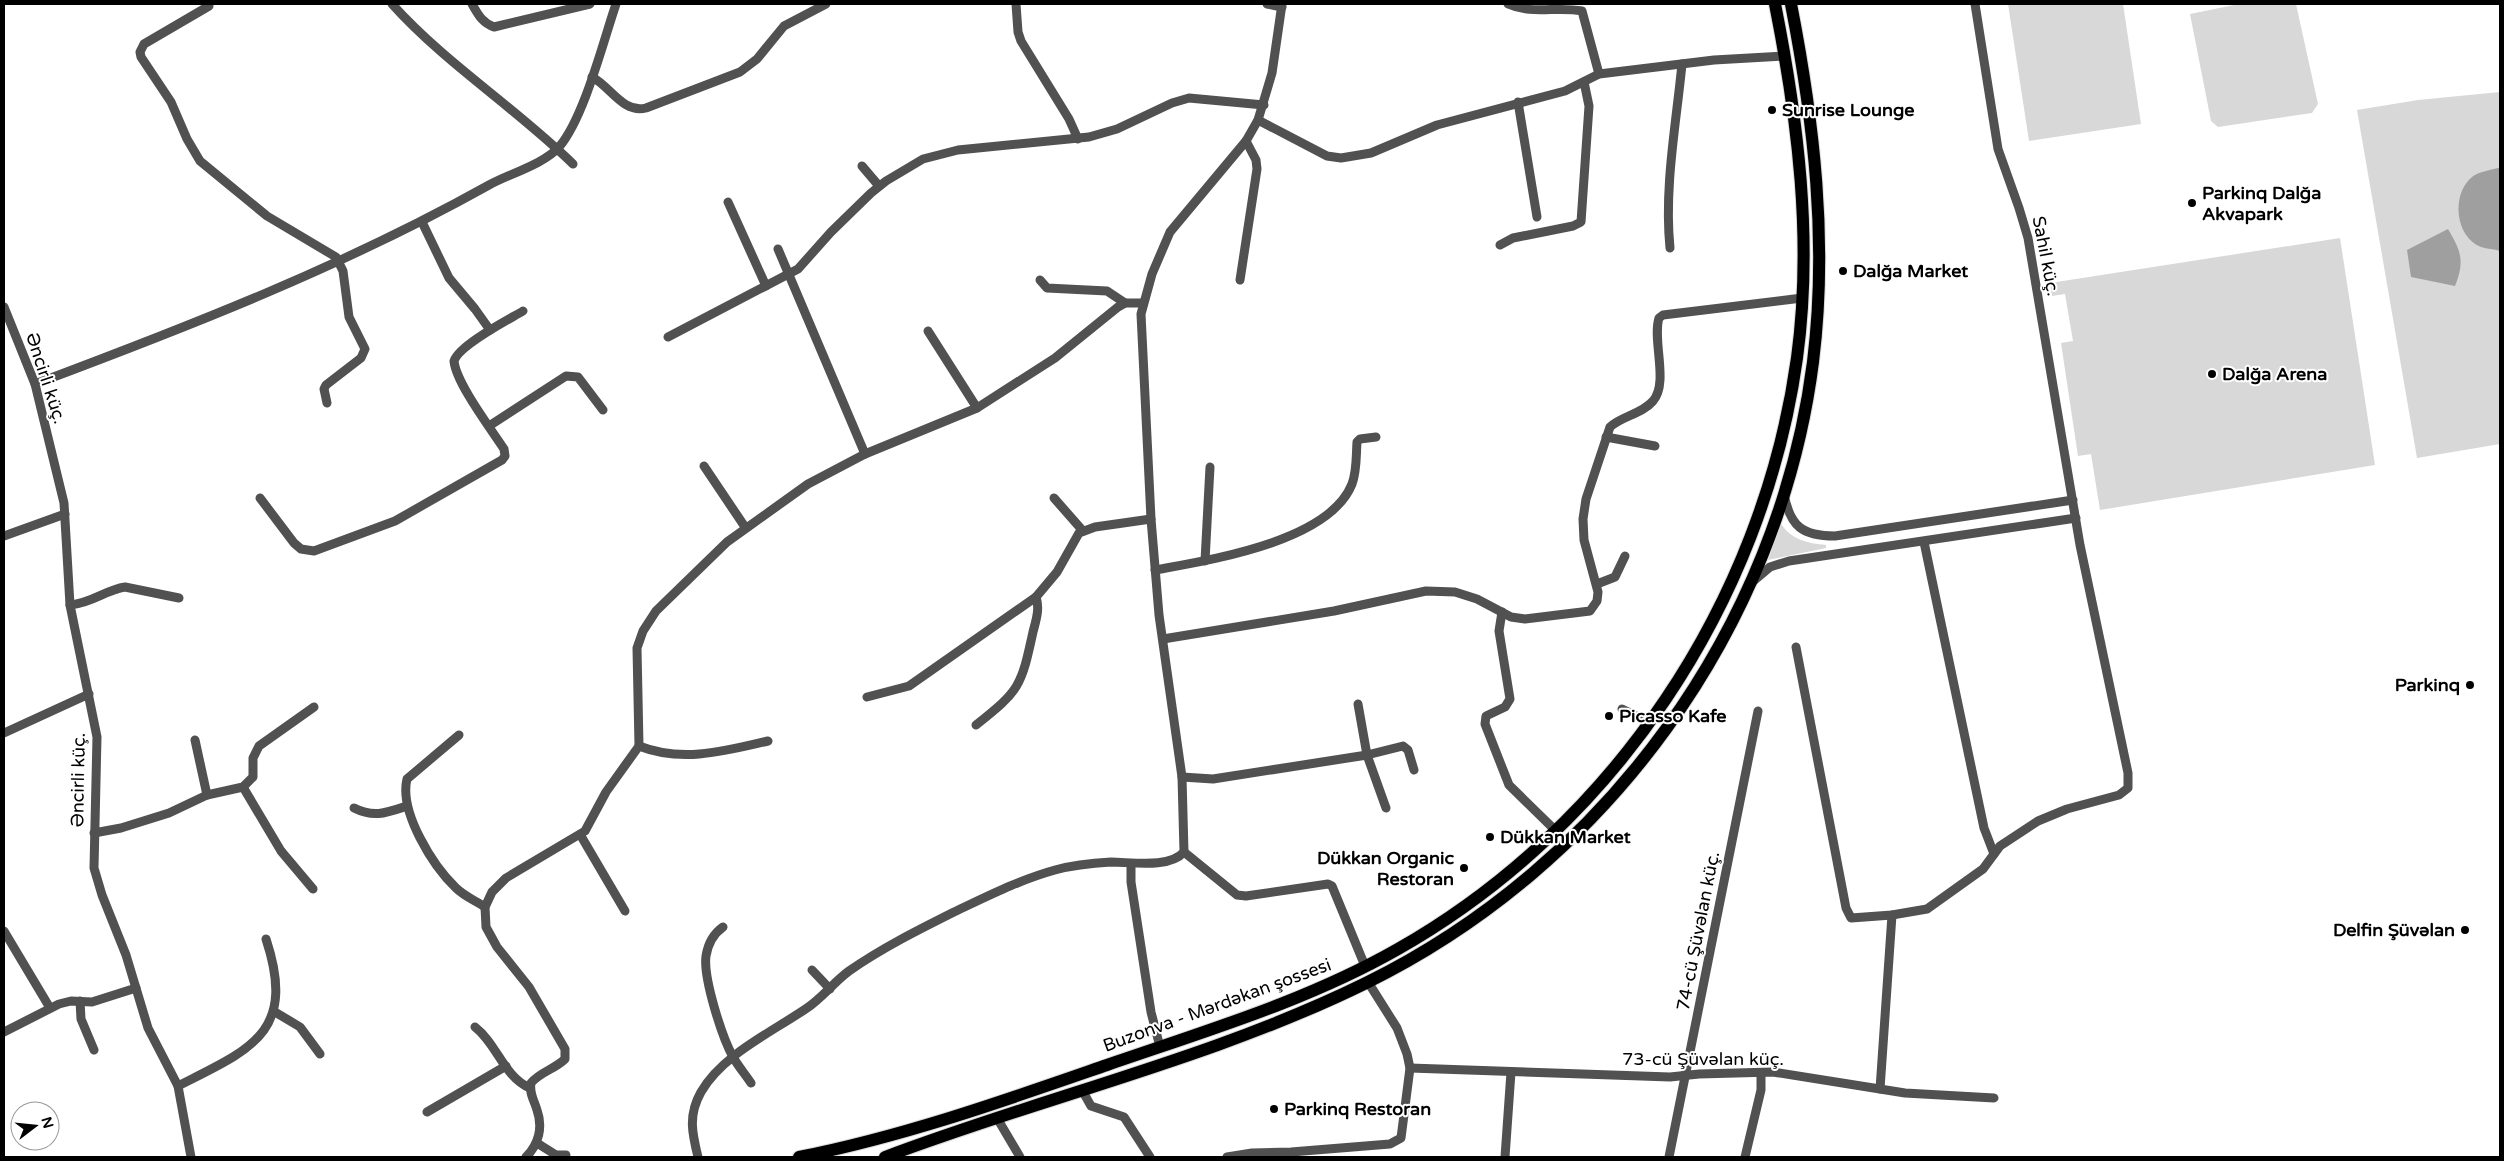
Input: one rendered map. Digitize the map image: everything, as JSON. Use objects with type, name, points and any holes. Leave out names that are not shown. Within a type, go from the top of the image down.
[{"type":"main road","name":"Buzonva - Mərdəkan şossesi","points":[[799,1157],[897,1135],[1160,1047],[1261,1011],[1365,966],[1395,951],[1458,912],[1530,857],[1556,832],[1615,768],[1650,723],[1695,653],[1735,577],[1777,458],[1791,396],[1798,354],[1804,255],[1800,171],[1785,56],[1775,4]]},
{"type":"main road","points":[[886,1157],[1267,1026],[1368,982],[1435,945],[1539,869],[1585,826],[1630,777],[1665,732],[1706,672],[1750,585],[1784,494],[1808,399],[1814,358],[1820,264],[1816,171],[1807,98],[1791,4]]},
{"type":"street","points":[[392,4],[438,47],[573,164]]},
{"type":"street","points":[[472,4],[487,25],[494,27],[590,4]]},
{"type":"street","points":[[35,384],[173,332],[339,262],[422,222],[501,178],[543,159],[557,149],[572,127],[592,76],[616,4]]},
{"type":"street","points":[[592,76],[627,107],[638,110],[646,108],[740,72],[757,59],[784,26],[826,4]]},
{"type":"street","points":[[1016,4],[1018,32],[1021,41],[1069,118],[1078,139]]},
{"type":"street","points":[[1267,4],[1282,5],[1272,73],[1258,120],[1246,141],[1170,232],[1142,302],[1141,328],[1155,570],[1182,777],[1184,852],[1237,895],[1246,896],[1328,884],[1332,886],[1365,966]]},
{"type":"street","points":[[1508,4],[1528,10],[1568,8],[1582,11]]},
{"type":"street","points":[[1582,11],[1590,4]]},
{"type":"street","name":"Sahil küç.","points":[[1975,4],[1998,149],[2020,208],[2028,238],[2076,518],[2128,773],[2128,788],[2119,795],[2066,809],[2038,821],[2010,839],[1994,854]]},
{"type":"street","points":[[209,6],[144,44],[140,52],[141,57],[171,102],[186,139],[200,161],[268,216],[296,234],[325,248],[339,262],[345,280],[349,317],[365,349],[361,358],[326,385],[324,390],[327,403]]},
{"type":"street","points":[[1582,11],[1599,74]]},
{"type":"street","points":[[1258,120],[1327,156],[1341,158],[1364,155],[1437,124],[1565,91],[1599,74],[1682,64],[1785,56]]},
{"type":"street","points":[[1670,248],[1668,228],[1670,185],[1682,64]]},
{"type":"street","points":[[1500,245],[1513,238],[1573,226],[1581,222],[1589,106],[1584,82]]},
{"type":"street","points":[[668,337],[789,275],[805,263],[831,232],[879,186],[923,159],[945,153],[1078,139],[1110,131],[1172,103],[1189,98],[1264,105]]},
{"type":"street","points":[[1518,102],[1538,217]]},
{"type":"street","points":[[1240,280],[1257,169],[1256,160],[1246,141]]},
{"type":"street","points":[[862,166],[879,186]]},
{"type":"street","points":[[728,202],[766,286]]},
{"type":"street","points":[[422,222],[448,278],[490,330]]},
{"type":"street","points":[[778,249],[865,454]]},
{"type":"street","points":[[1040,280],[1047,288],[1107,291],[1125,303]]},
{"type":"street","points":[[1163,640],[1306,616],[1426,592],[1455,592],[1477,599],[1502,612],[1525,619],[1581,614],[1594,607],[1598,592],[1584,540],[1583,519],[1586,499],[1606,437],[1615,423],[1654,400],[1659,374],[1658,323],[1663,315],[1802,298]]},
{"type":"street","points":[[526,1157],[537,1143],[540,1121],[530,1088],[534,1079],[565,1059],[565,1049],[529,987],[497,947],[486,927],[485,907],[492,892],[506,878],[581,836],[614,779],[639,746],[636,655],[643,631],[656,611],[671,594],[745,527],[808,484],[865,454],[977,408],[1055,358],[1125,303],[1142,302]]},
{"type":"street","name":"Əncirli küç.","points":[[4,308],[35,384],[66,514],[70,604],[97,736],[93,858],[96,877],[136,988],[148,1028],[178,1086],[191,1157]]},
{"type":"street","points":[[260,498],[294,543],[301,549],[314,551],[396,521],[502,460],[505,456],[504,449],[458,373],[454,361],[458,353],[490,330],[523,311]]},
{"type":"street","points":[[928,330],[977,408]]},
{"type":"street","points":[[489,426],[566,376],[572,375],[578,377],[603,410]]},
{"type":"street","points":[[1155,570],[1205,561],[1260,547],[1295,534],[1323,517],[1346,495],[1352,484],[1357,442],[1360,438],[1376,437]]},
{"type":"street","points":[[1606,437],[1655,446]]},
{"type":"street","points":[[704,466],[745,527]]},
{"type":"street","points":[[1205,561],[1210,467]]},
{"type":"street","points":[[1784,494],[1787,509],[1795,523],[1803,530],[1819,536],[1835,536],[2073,500]]},
{"type":"street","points":[[1054,498],[1082,531]]},
{"type":"street","points":[[4,536],[66,514]]},
{"type":"street","points":[[1750,585],[1770,567],[1789,561],[2076,518]]},
{"type":"street","points":[[867,697],[909,686],[1036,597],[1057,572],[1082,531],[1095,527],[1151,519]]},
{"type":"street","points":[[1796,647],[1848,914],[1856,919],[1892,916],[1919,911],[1934,905],[1983,869],[1994,854],[1984,828],[1924,542]]},
{"type":"street","points":[[1596,584],[1615,577],[1625,556]]},
{"type":"street","points":[[70,604],[89,602],[125,587],[179,598]]},
{"type":"street","points":[[976,725],[1004,702],[1019,685],[1024,673],[1038,610],[1036,597]]},
{"type":"street","points":[[1502,612],[1499,631],[1510,699],[1505,708],[1486,716],[1485,724],[1509,785],[1556,832]]},
{"type":"street","points":[[4,733],[88,694]]},
{"type":"street","points":[[1358,704],[1366,755],[1386,808]]},
{"type":"street","points":[[94,833],[121,828],[169,814],[207,795],[242,787],[253,776],[253,758],[259,746],[314,707]]},
{"type":"street","points":[[1622,709],[1650,723]]},
{"type":"street","name":"74-cü Şüvəlan küç.","points":[[1669,1157],[1758,711]]},
{"type":"street","points":[[459,735],[407,779],[405,793],[407,806],[414,825],[441,871],[459,890],[485,907]]},
{"type":"street","points":[[195,740],[207,795]]},
{"type":"street","points":[[639,746],[664,754],[709,754],[768,742]]},
{"type":"street","points":[[1182,777],[1213,779],[1406,747],[1414,770]]},
{"type":"street","points":[[242,787],[281,851],[312,889]]},
{"type":"street","points":[[354,808],[374,815],[407,806]]},
{"type":"street","points":[[581,836],[625,911]]},
{"type":"street","points":[[698,1157],[692,1130],[693,1110],[702,1090],[733,1056],[818,1001],[846,973],[883,950],[1012,884],[1074,866],[1111,862],[1131,864],[1169,860],[1184,852]]},
{"type":"street","points":[[1131,864],[1131,882],[1151,1012],[1160,1047]]},
{"type":"street","points":[[1880,1089],[1892,916]]},
{"type":"street","points":[[723,927],[715,933],[709,943],[706,957],[706,972],[714,1003],[733,1056],[751,1083]]},
{"type":"street","points":[[4,931],[50,1008]]},
{"type":"street","points":[[178,1086],[242,1053],[263,1032],[275,1012],[274,971],[266,939]]},
{"type":"street","points":[[812,970],[830,989]]},
{"type":"street","points":[[1227,1157],[1252,1153],[1311,1151],[1396,1142],[1403,1132],[1410,1068],[1408,1054],[1397,1028],[1368,982]]},
{"type":"street","points":[[4,1032],[65,1002],[92,1002],[136,988]]},
{"type":"street","points":[[80,1001],[81,1019],[94,1050]]},
{"type":"street","points":[[275,1012],[300,1027],[320,1054]]},
{"type":"street","points":[[475,1027],[487,1038],[515,1079],[530,1088]]},
{"type":"street","points":[[427,1112],[506,1066]]},
{"type":"street","name":"73-cü Şüvəlan küç.","points":[[1410,1068],[1670,1077],[1761,1073],[1785,1074],[1880,1089],[1994,1098]]},
{"type":"street","points":[[1505,1157],[1511,1072]]},
{"type":"street","points":[[1745,1157],[1760,1090],[1761,1073]]},
{"type":"street","points":[[1082,1090],[1091,1106],[1124,1117],[1150,1157]]},
{"type":"street","points":[[997,1118],[1020,1157]]},
{"type":"street","points":[[537,1143],[556,1155],[566,1155]]},
{"type":"shaded area","points":[[2008,4],[2123,4],[2141,124],[2029,141]]},
{"type":"shaded area","points":[[2239,4],[2296,4],[2318,104],[2312,113],[2218,127],[2211,121],[2190,14]]},
{"type":"shaded area","points":[[2500,92],[2500,444],[2417,458],[2357,110],[2418,100]]},
{"type":"shaded area","points":[[2500,168],[2500,251],[2481,247],[2472,242],[2461,225],[2459,215],[2459,204],[2465,184],[2477,174]]},
{"type":"shaded area","points":[[2448,229],[2459,250],[2461,263],[2455,286],[2411,277],[2407,250]]},
{"type":"shaded area","points":[[2340,238],[2375,465],[2100,510],[2091,454],[2078,456],[2061,343],[2073,341],[2065,294],[2052,296],[2050,283]]},
{"type":"shaded area","points":[[1781,524],[1795,537],[1806,542],[1826,545],[1826,548],[1768,560]]},
{"type":"place","name":"Sunrise Lounge","points":[[1772,110]]},
{"type":"place","name":"Parkinq Dalğa Akvapark","points":[[2192,203]]},
{"type":"place","name":"Dalğa Market","points":[[1843,271]]},
{"type":"place","name":"Dalğa Arena","points":[[2212,374]]},
{"type":"place","name":"Parkinq","points":[[2470,685]]},
{"type":"place","name":"Picasso Kafe","points":[[1609,716]]},
{"type":"place","name":"Dükkan Market","points":[[1490,837]]},
{"type":"place","name":"Dükkan Organic Restoran","points":[[1464,868]]},
{"type":"place","name":"Delfin Şüvəlan","points":[[2465,930]]},
{"type":"place","name":"Parkinq Restoran","points":[[1274,1109]]}]
